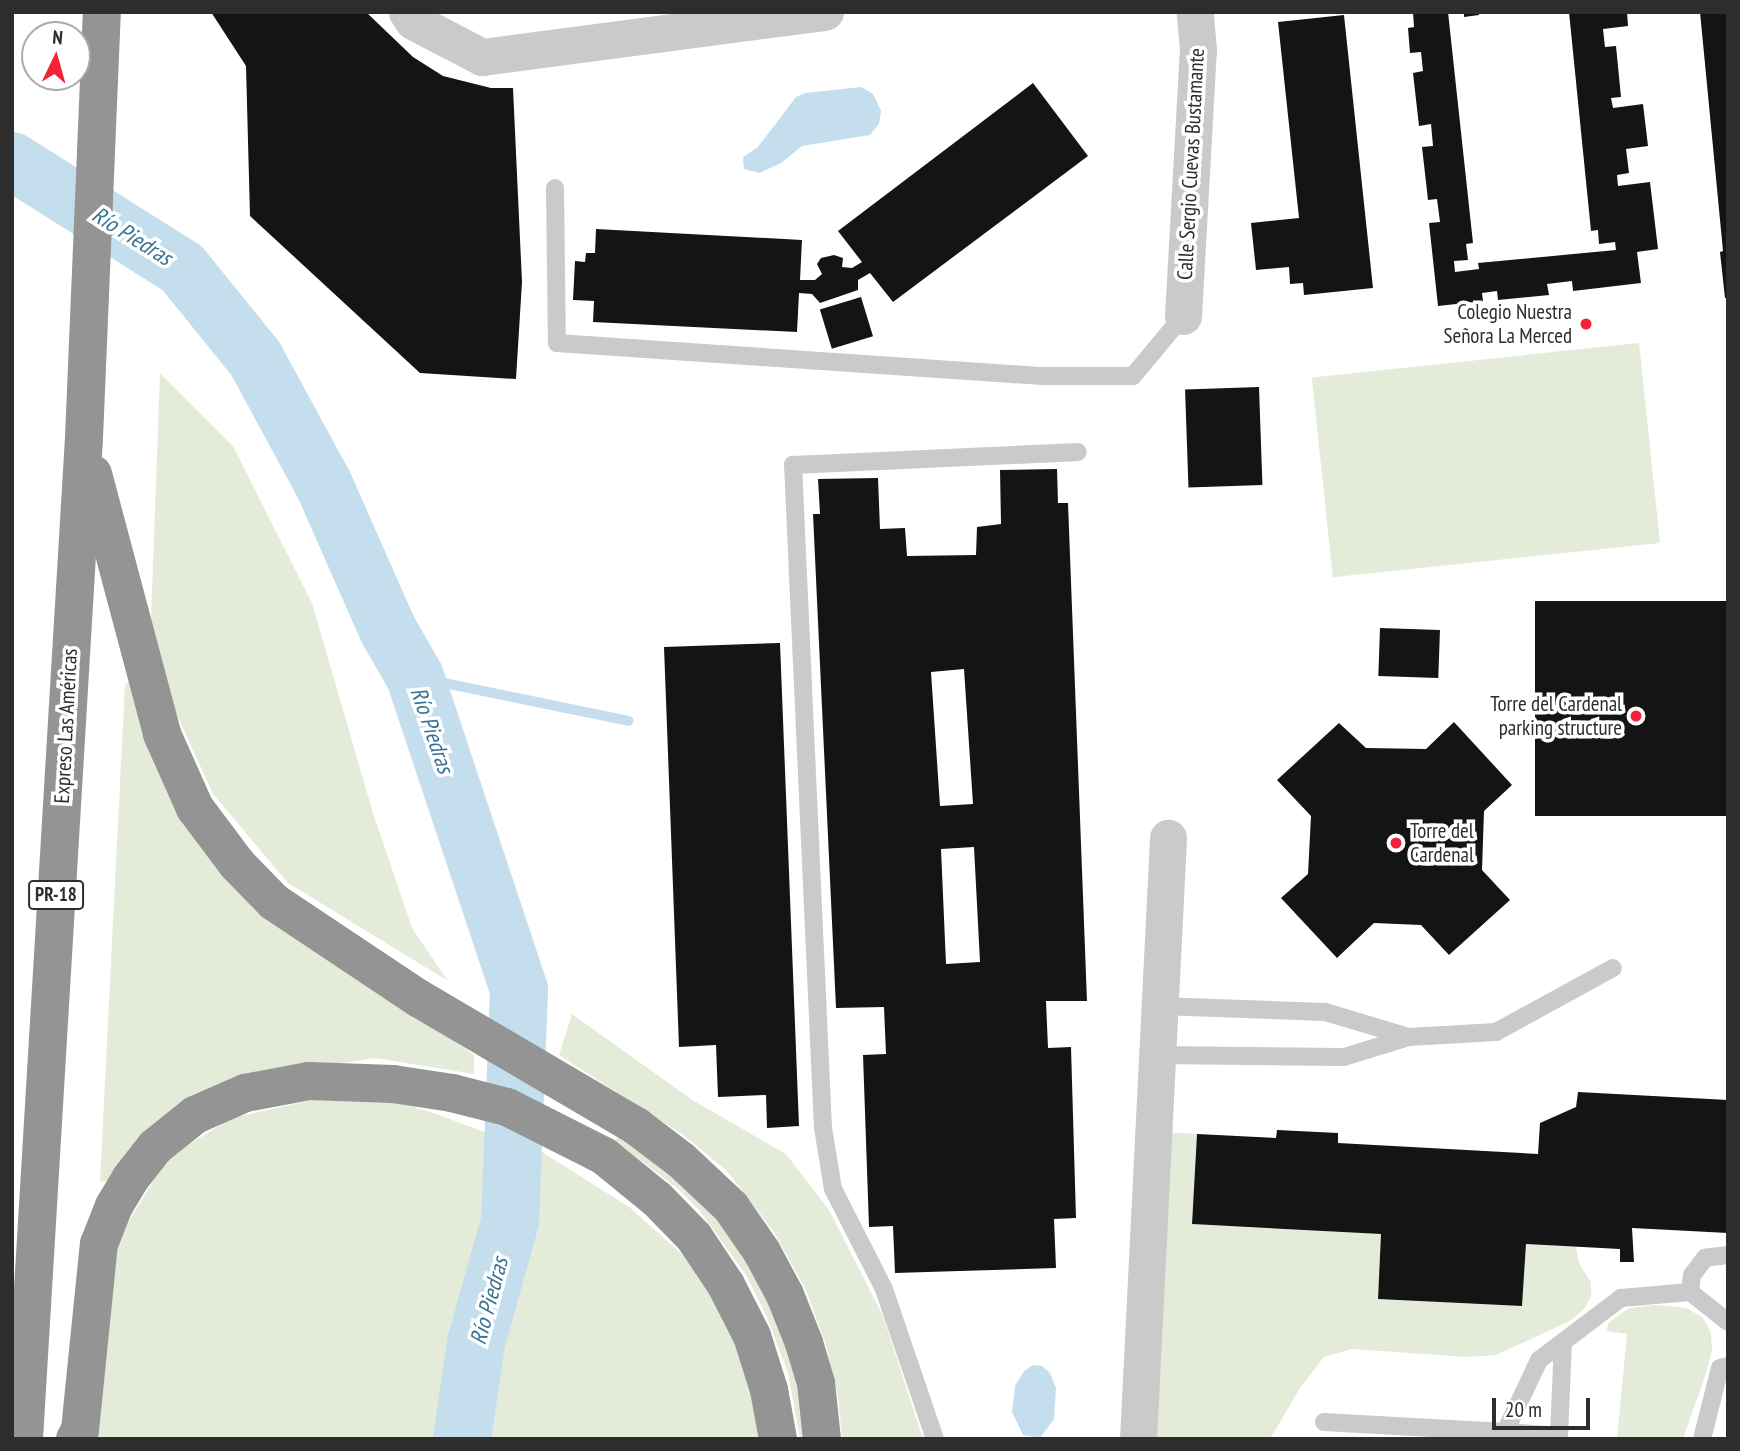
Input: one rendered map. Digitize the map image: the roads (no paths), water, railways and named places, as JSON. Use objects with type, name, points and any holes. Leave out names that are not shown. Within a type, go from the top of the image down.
[{"type":"highway","name":"Expreso Las Américas","points":[[23,1439],[84,438],[85,350],[102,12]]},
{"type":"highway","points":[[84,438],[162,734],[195,808],[237,864],[274,902],[418,998],[615,1114],[691,1170],[731,1207],[762,1252],[785,1295],[804,1343],[816,1383],[822,1439]]},
{"type":"highway","points":[[75,1439],[79,1430],[99,1244],[114,1206],[155,1147],[195,1115],[245,1093],[309,1081],[393,1084],[452,1093],[507,1107],[604,1156],[657,1199],[694,1237],[726,1285],[752,1336],[769,1390],[778,1439]]},
{"type":"street","points":[[407,12],[413,21],[482,57],[825,12]]},
{"type":"street","name":"Calle Sergio Cuevas Bustamante","points":[[1183,316],[1198,50],[1195,12]]},
{"type":"street","points":[[1138,1439],[1168,838]]},
{"type":"lane","points":[[555,188],[557,343],[1015,374],[1133,376],[1183,316]]},
{"type":"lane","points":[[935,1439],[884,1289],[833,1189],[823,1128],[793,465],[1078,452]]},
{"type":"lane","points":[[1157,1055],[1344,1057],[1409,1037],[1496,1032],[1613,968]]},
{"type":"lane","points":[[1160,1006],[1325,1012],[1409,1037]]},
{"type":"lane","points":[[1690,1292],[1692,1275],[1705,1258],[1728,1255]]},
{"type":"lane","points":[[1505,1432],[1539,1360],[1621,1298],[1690,1292],[1728,1322]]},
{"type":"lane","points":[[1324,1422],[1559,1436],[1563,1342]]},
{"type":"lane","points":[[1702,1439],[1720,1368],[1728,1366]]},
{"type":"water","points":[[861,87],[873,94],[881,111],[879,124],[870,135],[802,146],[781,163],[759,173],[744,169],[743,157],[758,147],[796,97],[805,93]]},
{"type":"water","points":[[1033,1365],[1042,1366],[1050,1373],[1056,1388],[1054,1419],[1040,1438],[1023,1435],[1012,1412],[1015,1386],[1024,1371]]},
{"type":"waterway","name":"Río Piedras","points":[[12,161],[182,268],[255,358],[324,485],[388,630],[415,677],[519,990],[510,1221],[476,1343],[462,1439]]},
{"type":"waterway","points":[[415,677],[629,721]]},
{"type":"place","name":"Colegio Nuestra Señora La Merced","points":[[1586,324]]},
{"type":"place","name":"Torre del Cardenal parking structure","points":[[1636,716]]},
{"type":"place","name":"Torre del Cardenal","points":[[1396,843]]}]
